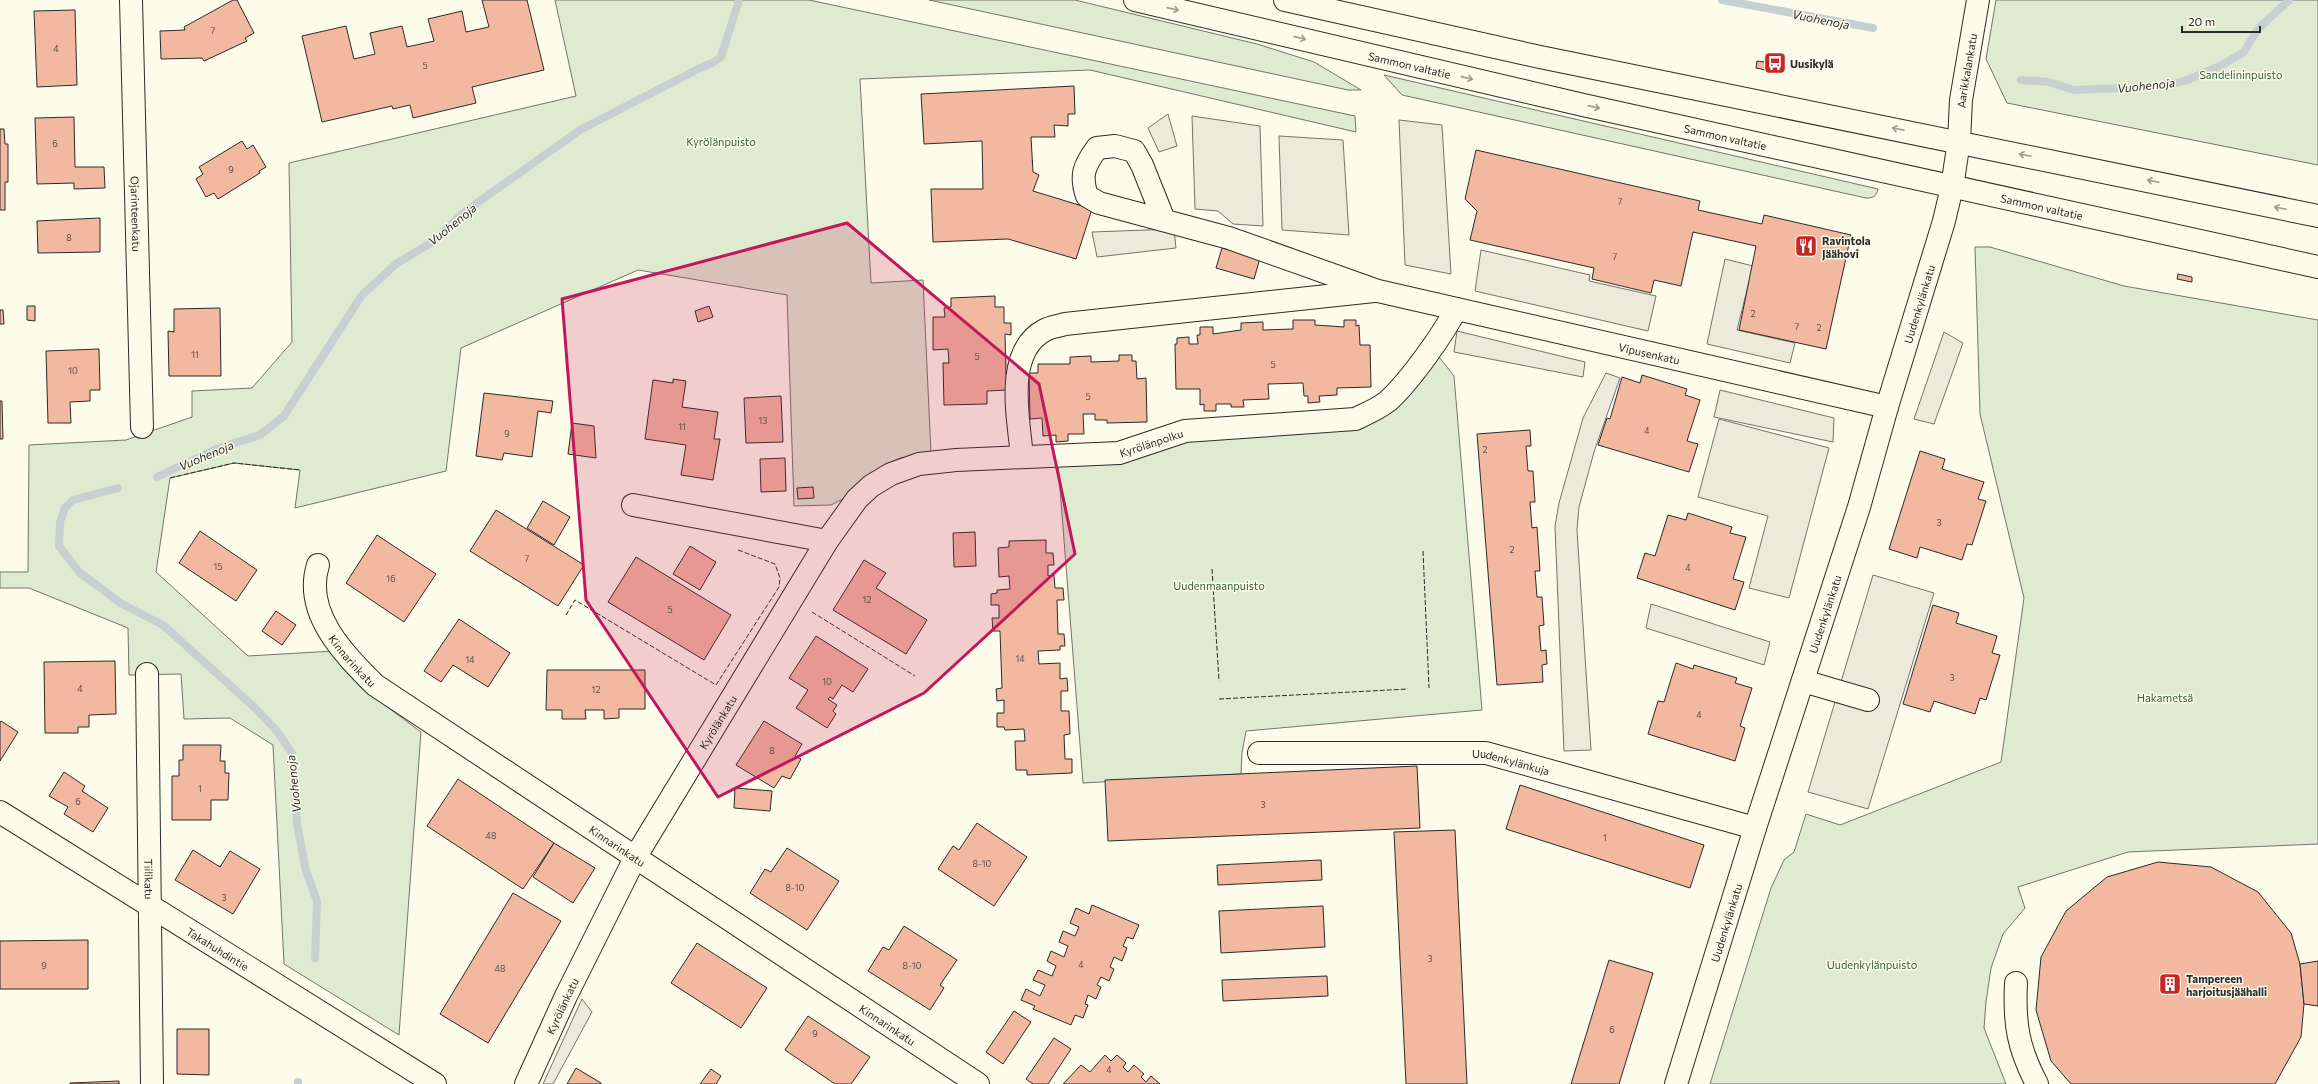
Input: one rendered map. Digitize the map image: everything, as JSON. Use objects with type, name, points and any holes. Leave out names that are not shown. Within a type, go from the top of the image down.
[{"type":"street","name":"Ojarinteenkatu","points":[[131,0],[142,427]]},
{"type":"street","name":"Sammon valtatie","points":[[1135,0],[1583,105],[2318,267]]},
{"type":"street","points":[[1285,0],[1540,57],[1959,141],[2318,216]]},
{"type":"street","name":"Aarikkalankatu","points":[[1959,141],[1961,100],[1978,0]]},
{"type":"street","name":"Uudenkylänkatu","points":[[1676,1084],[1755,828],[1859,507],[1887,407],[1941,229],[1952,187],[1959,141]]},
{"type":"street","points":[[1164,220],[1229,238],[1378,291]]},
{"type":"street","points":[[1022,458],[1017,399],[1018,364],[1025,349],[1045,330],[1065,324],[1378,291]]},
{"type":"street","name":"Vipusenkatu","points":[[1378,291],[1887,407]]},
{"type":"street","name":"Kyrölänpolku","points":[[827,541],[857,499],[871,486],[891,474],[918,464],[1119,453],[1185,431],[1355,419],[1374,411],[1387,401],[1407,380],[1448,325],[1456,309]]},
{"type":"street","points":[[633,505],[827,541]]},
{"type":"street","name":"Kyrölänkatu","points":[[526,1084],[566,996],[636,856],[827,541]]},
{"type":"street","name":"Kinnarinkatu","points":[[318,564],[315,597],[321,616],[347,655],[375,685],[636,856],[978,1084]]},
{"type":"street","name":"Tiilikatu","points":[[147,674],[148,904],[152,1084]]},
{"type":"street","points":[[1803,681],[1868,700]]},
{"type":"street","name":"Uudenkylänkuja","points":[[1259,753],[1488,754],[1755,828]]},
{"type":"street","name":"Takahuhdintie","points":[[0,812],[435,1084]]},
{"type":"street","points":[[2016,983],[2015,1009],[2018,1041],[2037,1084]]},
{"type":"highlighted area","points":[[847,223],[1039,384],[1075,554],[924,693],[718,797],[586,600],[562,299]]},
{"type":"green space","name":"Kyrölänpuisto","points":[[555,0],[809,0],[1355,116],[1356,132],[1090,70],[860,79],[871,283],[923,280],[931,454],[900,458],[885,465],[845,498],[831,505],[794,506],[787,295],[638,270],[461,348],[446,471],[295,508],[300,470],[234,463],[170,478],[156,572],[248,656],[334,651],[378,700],[421,732],[399,1035],[284,964],[273,745],[230,718],[184,719],[181,674],[129,675],[128,628],[29,588],[0,588],[0,572],[28,572],[29,445],[126,440],[192,417],[192,391],[252,388],[292,342],[289,163],[576,96]]},
{"type":"green space","points":[[929,0],[1075,0],[1257,44],[1314,62],[1361,90],[1348,90]]},
{"type":"green space","name":"Sandelininpuisto","points":[[1996,0],[2318,0],[2318,165],[2007,103],[1986,59]]},
{"type":"green space","points":[[1384,75],[1878,189],[1874,196],[1871,198],[1866,198],[1402,95]]},
{"type":"green space","name":"Hakametsä","points":[[1975,247],[1990,247],[2124,286],[2318,320],[2318,844],[2128,852],[2018,887],[2025,908],[2003,934],[1991,968],[1984,1028],[2006,1084],[1710,1084],[1771,888],[1784,860],[1794,852],[1806,814],[1840,825],[2001,762],[2024,598],[1980,414]]},
{"type":"green space","name":"Uudenmaanpuisto","points":[[1436,353],[1454,376],[1482,710],[1246,731],[1242,753],[1241,774],[1083,783],[1058,463],[1178,438],[1333,430]]},
{"type":"shaded area","points":[[1168,114],[1177,146],[1159,152],[1148,128]]},
{"type":"shaded area","points":[[1192,116],[1260,126],[1263,226],[1233,224],[1218,211],[1195,209]]},
{"type":"shaded area","points":[[1399,120],[1442,125],[1451,274],[1405,265]]},
{"type":"shaded area","points":[[1279,136],[1343,140],[1349,235],[1282,230]]},
{"type":"shaded area","points":[[1174,229],[1176,248],[1097,257],[1092,232]]},
{"type":"shaded area","points":[[1481,250],[1590,275],[1589,281],[1656,296],[1648,331],[1475,291]]},
{"type":"shaded area","points":[[1725,259],[1753,266],[1737,330],[1795,343],[1790,363],[1707,344]]},
{"type":"shaded area","points":[[1457,331],[1585,362],[1583,377],[1454,352]]},
{"type":"shaded area","points":[[1944,332],[1963,343],[1934,424],[1914,419]]},
{"type":"shaded area","points":[[1606,373],[1620,378],[1594,452],[1579,507],[1577,530],[1591,750],[1564,751],[1555,526],[1559,503],[1583,418]]},
{"type":"shaded area","points":[[1720,390],[1834,418],[1833,442],[1714,417]]},
{"type":"shaded area","points":[[1719,419],[1829,448],[1789,598],[1749,588],[1768,516],[1698,497]]},
{"type":"shaded area","points":[[1873,575],[1934,593],[1868,809],[1808,792]]},
{"type":"shaded area","points":[[1651,604],[1770,642],[1764,665],[1646,628]]},
{"type":"shaded area","points":[[582,999],[592,1012],[553,1084],[543,1084]]},
{"type":"building","points":[[233,0],[237,0],[254,33],[245,38],[247,41],[204,61],[202,58],[161,59],[160,31],[185,30],[184,27]]},
{"type":"building","points":[[482,0],[527,0],[544,70],[472,87],[476,103],[413,118],[410,105],[393,109],[392,106],[322,122],[302,36],[346,26],[354,59],[375,54],[370,33],[402,26],[407,47],[434,41],[428,19],[462,11],[466,32],[489,27]]},
{"type":"building","points":[[75,10],[77,85],[37,87],[34,11]]},
{"type":"building","points":[[1757,61],[1772,63],[1770,71],[1756,68]]},
{"type":"building","points":[[1074,86],[1075,114],[1068,114],[1068,126],[1054,125],[1055,137],[1031,137],[1033,172],[1039,175],[1033,191],[1092,209],[1076,259],[1008,239],[933,242],[931,189],[983,189],[982,141],[924,144],[921,94]]},
{"type":"building","points":[[74,117],[75,167],[104,167],[105,188],[74,189],[74,183],[37,184],[35,118]]},
{"type":"building","points":[[0,129],[4,129],[5,144],[8,144],[8,182],[5,182],[5,210],[0,210]]},
{"type":"building","points":[[242,141],[247,149],[253,145],[266,167],[259,171],[260,173],[218,199],[214,193],[206,197],[196,179],[203,174],[199,167]]},
{"type":"building","points":[[1476,150],[1700,201],[1698,210],[1762,224],[1764,215],[1851,235],[1826,349],[1739,330],[1756,246],[1693,232],[1681,286],[1654,280],[1651,293],[1592,279],[1594,268],[1470,240],[1477,211],[1465,199]]},
{"type":"building","points":[[100,218],[100,252],[38,253],[37,221]]},
{"type":"building","points":[[1222,248],[1260,258],[1254,279],[1216,268]]},
{"type":"building","points":[[2178,274],[2192,277],[2192,282],[2177,279]]},
{"type":"building","points":[[995,296],[995,307],[1004,307],[1004,323],[1011,323],[1011,335],[1005,334],[1006,375],[1012,375],[1007,390],[987,391],[987,404],[944,405],[943,363],[949,363],[948,349],[933,350],[933,317],[945,317],[944,308],[951,307],[951,298]]},
{"type":"building","points":[[27,306],[35,306],[35,321],[27,320]]},
{"type":"building","points":[[709,306],[713,317],[698,322],[695,311]]},
{"type":"building","points":[[220,308],[221,376],[169,376],[168,331],[174,332],[174,309]]},
{"type":"building","points":[[0,310],[3,310],[4,324],[0,324]]},
{"type":"building","points":[[1293,320],[1315,320],[1315,325],[1344,327],[1344,320],[1356,320],[1356,326],[1359,325],[1360,345],[1370,345],[1371,387],[1337,388],[1337,395],[1319,396],[1320,402],[1308,403],[1308,396],[1304,396],[1303,383],[1268,384],[1269,399],[1243,400],[1244,407],[1231,407],[1231,404],[1216,404],[1216,411],[1204,411],[1204,404],[1200,405],[1200,389],[1176,389],[1175,344],[1177,344],[1177,338],[1189,337],[1189,344],[1198,344],[1197,335],[1200,335],[1200,327],[1213,327],[1213,334],[1241,330],[1241,323],[1263,322],[1263,330],[1293,329]]},
{"type":"building","points":[[99,349],[100,390],[90,390],[90,401],[70,402],[71,423],[48,423],[46,351]]},
{"type":"building","points":[[1119,355],[1132,355],[1132,361],[1136,361],[1137,379],[1146,378],[1147,422],[1107,423],[1107,420],[1095,420],[1095,414],[1083,414],[1084,434],[1068,434],[1068,441],[1056,442],[1056,435],[1043,436],[1042,418],[1030,419],[1029,373],[1038,373],[1038,364],[1070,364],[1070,357],[1091,356],[1091,362],[1119,361]]},
{"type":"building","points":[[1642,375],[1687,389],[1685,395],[1700,400],[1687,441],[1698,444],[1689,472],[1598,445],[1607,418],[1610,419],[1622,377],[1640,383]]},
{"type":"building","points":[[673,379],[686,381],[682,407],[718,412],[714,439],[720,439],[713,480],[681,475],[686,445],[645,439],[653,380],[673,383]]},
{"type":"building","points":[[484,393],[553,401],[551,413],[538,411],[532,457],[504,453],[502,460],[476,456]]},
{"type":"building","points":[[781,396],[783,442],[746,443],[744,398]]},
{"type":"building","points":[[0,401],[2,401],[3,439],[0,439]]},
{"type":"building","points":[[572,423],[594,426],[596,458],[568,454]]},
{"type":"building","points":[[1530,430],[1531,446],[1526,446],[1528,471],[1533,471],[1535,502],[1530,502],[1532,528],[1537,527],[1540,571],[1535,571],[1537,597],[1542,597],[1544,625],[1539,626],[1541,651],[1546,650],[1547,664],[1542,665],[1543,682],[1497,685],[1477,434]]},
{"type":"building","points":[[1920,451],[1945,459],[1942,469],[1984,482],[1978,499],[1986,501],[1972,545],[1967,544],[1962,560],[1920,547],[1917,558],[1889,549]]},
{"type":"building","points":[[785,458],[786,491],[761,492],[760,459]]},
{"type":"building","points":[[813,487],[814,498],[798,499],[797,488]]},
{"type":"building","points":[[543,501],[570,517],[554,545],[527,528]]},
{"type":"building","points":[[496,510],[584,565],[558,606],[470,551]]},
{"type":"building","points":[[1688,513],[1732,527],[1730,533],[1746,537],[1733,579],[1744,582],[1735,610],[1637,578],[1645,553],[1655,556],[1668,515],[1686,520]]},
{"type":"building","points":[[200,531],[257,570],[236,601],[179,563]]},
{"type":"building","points":[[975,532],[976,566],[954,567],[953,533]]},
{"type":"building","points":[[377,535],[436,574],[404,622],[346,583]]},
{"type":"building","points":[[1046,540],[1046,553],[1053,553],[1054,565],[1048,565],[1048,576],[1054,575],[1055,588],[1063,588],[1064,600],[1057,600],[1058,634],[1064,634],[1065,646],[1060,646],[1060,650],[1038,651],[1039,664],[1060,663],[1060,679],[1067,678],[1068,691],[1061,691],[1061,711],[1069,711],[1070,734],[1064,735],[1065,759],[1072,759],[1072,773],[1027,775],[1027,770],[1016,770],[1015,741],[1025,741],[1024,729],[1005,730],[1004,727],[997,727],[997,713],[1004,713],[1004,700],[997,701],[996,689],[1002,688],[1000,631],[993,631],[992,618],[999,618],[999,605],[991,605],[991,594],[997,593],[997,590],[1010,589],[1009,576],[999,577],[998,548],[1009,547],[1009,541]]},
{"type":"building","points":[[690,546],[716,562],[700,590],[673,574]]},
{"type":"building","points":[[636,557],[731,615],[704,660],[608,602]]},
{"type":"building","points":[[864,560],[886,573],[876,588],[927,620],[906,654],[833,610]]},
{"type":"building","points":[[1933,605],[1959,613],[1956,623],[1997,636],[1992,653],[2000,655],[1986,700],[1980,698],[1975,714],[1934,701],[1930,712],[1903,704]]},
{"type":"building","points":[[276,611],[296,625],[282,645],[262,631]]},
{"type":"building","points":[[459,619],[510,653],[488,687],[453,665],[441,682],[424,671]]},
{"type":"building","points":[[816,636],[868,669],[853,692],[842,685],[833,699],[830,697],[828,699],[837,705],[833,711],[836,714],[827,728],[796,708],[808,690],[789,678]]},
{"type":"building","points":[[115,661],[116,714],[89,715],[89,727],[78,727],[78,733],[45,733],[44,662]]},
{"type":"building","points":[[1676,663],[1693,669],[1694,665],[1737,678],[1735,683],[1752,688],[1740,726],[1745,728],[1735,761],[1648,734],[1658,701],[1664,702]]},
{"type":"building","points":[[547,670],[645,670],[645,709],[619,709],[619,718],[604,719],[604,710],[585,710],[586,719],[562,719],[562,710],[546,710]]},
{"type":"building","points":[[1,721],[18,732],[0,761],[0,722]]},
{"type":"building","points":[[764,721],[802,744],[795,756],[801,759],[790,779],[782,776],[774,788],[736,765]]},
{"type":"building","points":[[183,745],[221,745],[220,761],[225,761],[225,773],[229,773],[228,800],[211,800],[211,820],[172,820],[172,776],[179,776],[179,760],[183,760]]},
{"type":"building","points":[[1417,766],[1420,828],[1108,841],[1105,780]]},
{"type":"building","points":[[64,772],[85,786],[82,791],[108,808],[93,832],[64,814],[68,807],[49,796]]},
{"type":"building","points":[[458,779],[554,843],[523,889],[427,826]]},
{"type":"building","points":[[1520,785],[1704,845],[1690,888],[1506,829]]},
{"type":"building","points":[[735,788],[772,791],[770,811],[734,808]]},
{"type":"building","points":[[977,823],[1027,857],[994,906],[938,869],[953,846],[959,850]]},
{"type":"building","points":[[1455,830],[1467,1084],[1406,1084],[1394,832]]},
{"type":"building","points":[[554,843],[595,868],[573,903],[533,877]]},
{"type":"building","points":[[787,848],[839,881],[807,930],[750,893],[765,869],[771,872]]},
{"type":"building","points":[[193,850],[220,867],[230,851],[260,869],[233,914],[175,880]]},
{"type":"building","points":[[1321,860],[1322,880],[1218,885],[1217,865]]},
{"type":"building","name":"Tampereen harjoitusjäähalli","points":[[2158,862],[2211,867],[2258,892],[2291,933],[2300,964],[2304,1004],[2301,1037],[2275,1084],[2071,1084],[2051,1061],[2036,1010],[2041,957],[2066,911],[2107,877]]},
{"type":"building","points":[[513,893],[561,921],[488,1043],[440,1014]]},
{"type":"building","points":[[1092,905],[1139,925],[1133,939],[1127,937],[1123,946],[1127,948],[1122,961],[1114,957],[1110,967],[1114,969],[1109,981],[1101,977],[1097,985],[1101,987],[1096,999],[1088,995],[1085,1004],[1088,1005],[1083,1018],[1075,1015],[1071,1025],[1033,1009],[1035,1006],[1021,1000],[1026,989],[1040,996],[1045,985],[1033,980],[1038,970],[1052,976],[1056,966],[1047,961],[1051,951],[1064,957],[1068,946],[1059,942],[1063,931],[1075,936],[1079,927],[1070,923],[1076,908],[1089,914]]},
{"type":"building","points":[[1323,906],[1325,947],[1221,953],[1219,911]]},
{"type":"building","points":[[904,926],[957,960],[940,985],[944,988],[930,1010],[868,971],[883,947],[889,950]]},
{"type":"building","points":[[88,940],[88,989],[0,989],[0,941]]},
{"type":"building","points":[[697,943],[767,988],[741,1028],[671,983]]},
{"type":"building","points":[[1609,960],[1653,973],[1619,1084],[1571,1084]]},
{"type":"building","points":[[2318,961],[2318,1006],[2304,1004],[2300,964]]},
{"type":"building","points":[[1327,976],[1328,996],[1223,1001],[1222,980]]},
{"type":"building","points":[[1014,1011],[1031,1022],[1003,1064],[986,1052]]},
{"type":"building","points":[[808,1016],[870,1057],[851,1084],[835,1084],[785,1050]]},
{"type":"building","points":[[177,1029],[209,1029],[209,1075],[177,1074]]},
{"type":"building","points":[[1054,1038],[1071,1049],[1048,1084],[1033,1084],[1026,1079]]},
{"type":"building","points":[[1105,1055],[1111,1061],[1117,1055],[1126,1063],[1123,1067],[1128,1072],[1134,1065],[1144,1074],[1141,1077],[1146,1082],[1151,1076],[1160,1084],[1063,1084],[1081,1065],[1090,1072]]},
{"type":"building","points":[[576,1068],[601,1083],[601,1084],[567,1084]]},
{"type":"building","points":[[711,1069],[721,1076],[716,1084],[700,1084]]},
{"type":"building","points":[[119,1081],[119,1084],[70,1084],[70,1083]]},
{"type":"waterway","name":"Vuohenoja","points":[[157,477],[216,449],[260,435],[284,416],[362,295],[396,264],[434,241],[463,213],[580,130],[721,57],[739,0]]},
{"type":"waterway","name":"Vuohenoja","points":[[1722,0],[1873,28]]},
{"type":"waterway","name":"Vuohenoja","points":[[2021,80],[2049,82],[2074,90],[2154,87],[2185,81],[2222,65],[2244,52],[2258,29],[2289,0]]},
{"type":"waterway","name":"Vuohenoja","points":[[118,488],[73,500],[65,508],[60,522],[59,546],[79,572],[122,604],[163,625],[253,706],[276,730],[292,753],[297,824],[306,871],[317,901],[315,958]]},
{"type":"fence","points":[[170,478],[234,463],[300,470]]},
{"type":"fence","points":[[566,615],[575,600],[716,685],[779,587],[780,578],[775,564],[738,550]]},
{"type":"fence","points":[[1423,551],[1429,688]]},
{"type":"fence","points":[[1212,569],[1219,681]]},
{"type":"fence","points":[[812,612],[915,676]]},
{"type":"fence","points":[[1219,699],[1408,689]]},
{"type":"place","name":"Uusikylä","points":[[1775,63]]},
{"type":"place","name":"Ravintola Jäähovi","points":[[1806,246]]},
{"type":"place","name":"Tampereen harjoitusjäähalli","points":[[2170,984]]},
{"type":"park label","name":"Uudenkylänpuisto","points":[[1872,964]]}]
